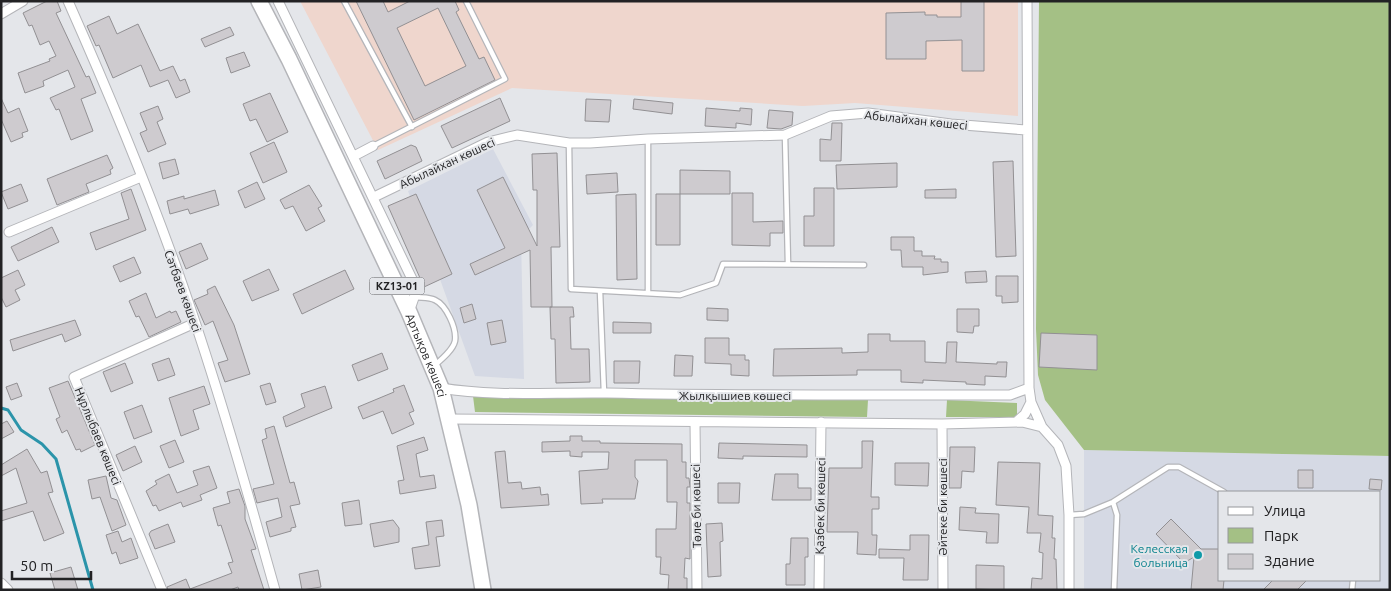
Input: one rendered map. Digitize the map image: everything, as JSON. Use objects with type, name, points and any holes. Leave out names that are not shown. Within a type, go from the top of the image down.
[{"type":"highway","name":"Артықов көшесі","points":[[259,1],[289,59],[410,312],[441,388],[469,504],[483,590]]},
{"type":"street","points":[[1,14],[23,1]]},
{"type":"street","name":"Сәтбаев көшесі","points":[[68,1],[98,69],[141,177],[195,323],[235,448],[275,590]]},
{"type":"street","points":[[278,1],[412,279],[415,297],[410,312]]},
{"type":"street","points":[[1027,1],[1026,130],[1029,388],[1031,402],[1042,427],[1058,444],[1065,461],[1069,515],[1069,590]]},
{"type":"street","name":"Абылайхан көшесі","points":[[374,197],[488,142],[517,135],[569,143],[785,136],[831,116],[868,113],[951,124],[1026,130]]},
{"type":"street","points":[[354,156],[373,146]]},
{"type":"street","points":[[9,232],[141,177]]},
{"type":"street","name":"Нұрлыбаев көшесі","points":[[162,590],[74,377],[195,323]]},
{"type":"street","name":"Жылқышиев көшесі","points":[[441,388],[456,391],[604,393],[1010,395],[1029,388]]},
{"type":"street","points":[[1016,422],[1025,414],[1031,402]]},
{"type":"street","points":[[449,419],[695,423],[821,422],[942,424],[1016,422],[1042,427]]},
{"type":"street","name":"Қазбек би көшесі","points":[[819,590],[821,422]]},
{"type":"street","name":"Төле би көшесі","points":[[695,423],[697,590]]},
{"type":"street","name":"Әйтеке би көшесі","points":[[942,424],[943,590]]},
{"type":"street","points":[[1,583],[8,590]]},
{"type":"lane","points":[[344,1],[412,126]]},
{"type":"lane","points":[[373,146],[505,79],[466,1]]},
{"type":"lane","points":[[785,136],[788,264]]},
{"type":"lane","points":[[648,139],[648,293]]},
{"type":"lane","points":[[569,143],[571,289],[680,295],[716,283],[723,264],[864,265]]},
{"type":"lane","points":[[600,291],[604,393]]},
{"type":"lane","points":[[415,297],[437,300],[448,313],[455,334],[455,342],[450,350],[433,368]]},
{"type":"lane","points":[[1069,515],[1084,514],[1113,502],[1168,467],[1175,466],[1222,491]]},
{"type":"lane","points":[[1113,502],[1117,515],[1114,590]]},
{"type":"shaded area","points":[[300,1],[1018,1],[1018,116],[855,103],[803,106],[512,88],[378,150]]},
{"type":"shaded area","points":[[493,149],[533,225],[521,237],[524,379],[475,376],[408,191]]},
{"type":"shaded area","points":[[1084,450],[1390,456],[1390,590],[1084,590]]},
{"type":"green space","points":[[1039,1],[1390,1],[1390,456],[1084,450],[1045,400],[1038,375],[1036,329]]},
{"type":"green space","points":[[473,396],[868,400],[867,417],[475,412]]},
{"type":"green space","points":[[947,400],[1017,403],[1017,417],[946,417]]},
{"type":"building","points":[[47,1],[57,1],[61,11],[56,13],[86,77],[89,76],[96,93],[81,99],[93,131],[71,140],[59,109],[56,110],[50,98],[75,87],[68,70],[43,81],[44,86],[25,93],[18,73],[50,61],[49,59],[56,56],[49,41],[40,45],[32,25],[29,26],[23,13]]},
{"type":"building","points":[[356,1],[383,1],[388,12],[410,1],[455,1],[459,10],[456,12],[479,59],[484,57],[495,80],[414,120]],"holes":[[[438,8],[466,66],[425,86],[397,28]]]},
{"type":"building","points":[[961,1],[984,1],[984,71],[962,71],[962,40],[926,41],[926,59],[886,59],[886,13],[925,12],[925,15],[937,15],[937,17],[961,17]]},
{"type":"building","points":[[109,16],[117,34],[138,24],[160,71],[173,66],[180,81],[185,79],[190,92],[176,98],[168,80],[150,87],[141,65],[113,78],[99,45],[96,46],[87,26]]},
{"type":"building","points":[[230,27],[234,35],[205,47],[201,39]]},
{"type":"building","points":[[244,52],[250,66],[231,73],[226,58]]},
{"type":"building","points":[[270,93],[288,132],[267,142],[256,119],[250,121],[243,104]]},
{"type":"building","points":[[1,98],[8,113],[19,108],[28,131],[22,133],[23,137],[11,142],[1,119]]},
{"type":"building","points":[[500,98],[510,121],[452,148],[441,126]]},
{"type":"building","points":[[586,99],[611,100],[609,122],[585,121]]},
{"type":"building","points":[[634,99],[673,103],[672,114],[633,109]]},
{"type":"building","points":[[158,106],[163,119],[157,122],[166,144],[148,152],[140,133],[147,130],[140,113]]},
{"type":"building","points":[[706,108],[740,111],[740,108],[752,109],[751,125],[736,123],[736,128],[705,126]]},
{"type":"building","points":[[769,110],[793,112],[792,125],[781,129],[767,128]]},
{"type":"building","points":[[832,123],[842,123],[841,161],[820,161],[820,139],[831,140]]},
{"type":"building","points":[[274,142],[287,172],[263,183],[250,153]]},
{"type":"building","points":[[411,145],[416,147],[422,161],[385,179],[377,161]]},
{"type":"building","points":[[557,153],[560,247],[551,247],[552,307],[531,307],[530,250],[475,275],[470,264],[505,248],[477,190],[503,177],[537,246],[537,190],[533,190],[532,154]]},
{"type":"building","points":[[107,155],[113,168],[110,170],[111,174],[86,184],[89,192],[57,205],[47,179]]},
{"type":"building","points":[[175,159],[179,174],[163,179],[159,163]]},
{"type":"building","points":[[1013,161],[1016,256],[996,257],[993,162]]},
{"type":"building","points":[[897,163],[897,187],[837,189],[836,165]]},
{"type":"building","points":[[680,170],[730,171],[730,194],[680,194]]},
{"type":"building","points":[[617,173],[618,192],[587,194],[586,175]]},
{"type":"building","points":[[257,182],[265,199],[245,208],[238,191]]},
{"type":"building","points":[[21,184],[28,201],[8,209],[1,192]]},
{"type":"building","points":[[309,185],[322,206],[318,208],[325,221],[306,231],[293,206],[285,209],[280,200]]},
{"type":"building","points":[[814,188],[834,188],[834,246],[804,246],[804,216],[814,216]]},
{"type":"building","points":[[131,189],[146,230],[96,250],[90,233],[129,219],[121,193]]},
{"type":"building","points":[[956,189],[956,198],[925,198],[925,190]]},
{"type":"building","points":[[215,190],[219,205],[190,214],[188,209],[170,214],[167,201],[184,196],[184,199]]},
{"type":"building","points":[[732,193],[753,193],[753,222],[783,221],[783,233],[770,233],[770,246],[732,245]]},
{"type":"building","points":[[416,194],[452,274],[424,287],[388,206]]},
{"type":"building","points":[[636,194],[637,279],[617,280],[616,195]]},
{"type":"building","points":[[656,194],[680,194],[680,245],[656,245]]},
{"type":"building","points":[[52,227],[59,242],[18,261],[11,247]]},
{"type":"building","points":[[891,237],[914,237],[914,251],[922,251],[922,256],[935,256],[934,259],[948,262],[948,272],[923,275],[923,267],[902,267],[901,250],[891,250]]},
{"type":"building","points":[[201,243],[208,259],[186,269],[179,252]]},
{"type":"building","points":[[134,257],[141,273],[120,282],[113,266]]},
{"type":"building","points":[[269,269],[279,290],[252,301],[243,281]]},
{"type":"building","points":[[18,270],[25,285],[15,290],[20,300],[6,307],[1,297],[1,278]]},
{"type":"building","points":[[345,270],[354,289],[302,314],[293,294]]},
{"type":"building","points":[[986,271],[987,282],[966,283],[965,272]]},
{"type":"building","points":[[996,276],[1018,276],[1018,302],[1002,303],[1002,296],[996,296]]},
{"type":"building","points":[[215,286],[234,325],[250,374],[225,382],[218,363],[228,360],[213,321],[205,325],[194,300],[208,294],[207,290]]},
{"type":"building","points":[[146,293],[156,318],[170,311],[171,313],[176,311],[181,322],[149,337],[139,316],[136,317],[129,301]]},
{"type":"building","points":[[472,304],[476,319],[464,323],[460,308]]},
{"type":"building","points":[[550,307],[573,307],[574,317],[570,317],[571,349],[589,349],[590,382],[556,383],[555,339],[551,339]]},
{"type":"building","points":[[707,308],[728,309],[728,321],[707,320]]},
{"type":"building","points":[[957,309],[979,309],[979,326],[974,326],[973,333],[957,332]]},
{"type":"building","points":[[75,320],[81,335],[65,342],[62,334],[13,351],[10,340]]},
{"type":"building","points":[[502,320],[506,342],[491,345],[487,323]]},
{"type":"building","points":[[613,322],[651,323],[651,333],[613,333]]},
{"type":"building","points":[[1041,333],[1097,335],[1097,370],[1039,367]]},
{"type":"building","points":[[868,334],[890,334],[890,341],[925,341],[925,362],[946,363],[947,342],[957,342],[956,362],[997,364],[997,362],[1007,362],[1006,377],[985,376],[985,385],[923,380],[923,383],[901,382],[901,370],[857,370],[857,375],[773,376],[774,349],[842,348],[842,353],[868,352]]},
{"type":"building","points":[[705,338],[729,338],[729,355],[745,355],[745,360],[749,360],[749,376],[731,375],[731,364],[705,363]]},
{"type":"building","points":[[382,353],[388,369],[358,381],[352,365]]},
{"type":"building","points":[[675,355],[693,356],[692,376],[674,376]]},
{"type":"building","points":[[169,358],[175,375],[158,381],[152,364]]},
{"type":"building","points":[[614,361],[640,361],[639,383],[614,383]]},
{"type":"building","points":[[125,363],[133,383],[111,392],[103,372]]},
{"type":"building","points":[[68,381],[95,445],[81,452],[80,449],[76,450],[67,430],[62,433],[56,419],[60,417],[49,388]]},
{"type":"building","points":[[17,383],[22,396],[11,400],[6,387]]},
{"type":"building","points":[[270,383],[276,402],[266,405],[260,386]]},
{"type":"building","points":[[404,385],[414,411],[409,413],[414,424],[392,434],[383,411],[363,419],[358,407],[394,392],[393,389]]},
{"type":"building","points":[[204,386],[210,404],[193,410],[199,429],[181,436],[169,398]]},
{"type":"building","points":[[325,386],[332,408],[286,427],[283,417],[305,407],[301,394]]},
{"type":"building","points":[[142,405],[152,432],[134,439],[124,412]]},
{"type":"building","points":[[7,421],[14,432],[1,439],[1,424]]},
{"type":"building","points":[[274,426],[290,483],[294,482],[300,504],[290,506],[296,527],[291,528],[291,531],[270,537],[266,522],[282,517],[278,498],[257,503],[253,489],[274,484],[262,440],[267,438],[265,429]]},
{"type":"building","points":[[570,436],[582,436],[582,441],[600,441],[600,443],[682,444],[682,462],[686,462],[686,478],[689,478],[690,487],[687,487],[687,503],[690,503],[690,559],[685,558],[684,578],[687,578],[687,590],[668,590],[669,575],[660,574],[661,557],[656,557],[656,529],[676,529],[677,502],[667,502],[667,460],[635,460],[635,477],[638,481],[635,499],[602,499],[603,503],[581,504],[579,471],[608,469],[609,452],[582,452],[582,457],[570,456],[570,451],[542,452],[542,442],[570,441]]},
{"type":"building","points":[[424,437],[428,450],[416,454],[420,477],[434,475],[436,488],[400,494],[398,481],[404,480],[397,446]]},
{"type":"building","points":[[175,440],[184,462],[169,468],[160,446]]},
{"type":"building","points":[[862,441],[873,441],[871,497],[879,497],[879,509],[872,509],[872,535],[877,535],[876,555],[857,554],[858,532],[827,532],[829,468],[862,468]]},
{"type":"building","points":[[719,443],[807,445],[807,457],[743,456],[743,459],[718,458]]},
{"type":"building","points":[[135,446],[142,462],[123,471],[116,455]]},
{"type":"building","points":[[950,447],[975,447],[974,472],[962,471],[961,488],[949,488]]},
{"type":"building","points":[[27,449],[41,473],[47,471],[53,492],[48,493],[64,533],[44,541],[33,511],[1,521],[1,511],[27,503],[16,468],[1,476],[1,465]]},
{"type":"building","points":[[505,451],[508,483],[521,482],[522,489],[540,487],[541,495],[548,494],[549,505],[501,508],[495,452]]},
{"type":"building","points":[[998,462],[1040,463],[1038,515],[1053,516],[1052,538],[1055,538],[1054,559],[1056,559],[1057,590],[1031,590],[1032,578],[1042,579],[1043,553],[1039,552],[1041,533],[1027,533],[1029,507],[996,505]]},
{"type":"building","points":[[895,463],[929,463],[928,486],[895,485]]},
{"type":"building","points":[[209,466],[217,488],[200,495],[202,500],[183,507],[181,502],[159,511],[156,505],[153,506],[146,491],[157,484],[155,481],[169,474],[177,493],[198,485],[193,471]]},
{"type":"building","points":[[1298,470],[1313,470],[1313,488],[1298,488]]},
{"type":"building","points":[[775,474],[798,474],[798,488],[811,488],[811,500],[772,500]]},
{"type":"building","points":[[106,476],[111,498],[117,500],[126,525],[112,531],[100,497],[92,499],[88,480]]},
{"type":"building","points":[[1370,479],[1382,480],[1381,490],[1369,489]]},
{"type":"building","points":[[718,483],[740,483],[739,503],[718,503]]},
{"type":"building","points":[[239,489],[245,506],[245,519],[256,549],[251,550],[264,590],[239,590],[238,587],[230,590],[168,590],[167,587],[186,579],[190,589],[232,573],[228,563],[233,562],[221,525],[218,526],[213,508],[230,503],[227,492]]},
{"type":"building","points":[[359,500],[362,524],[345,526],[342,503]]},
{"type":"building","points":[[960,507],[976,508],[975,513],[999,514],[998,543],[986,543],[987,532],[959,530]]},
{"type":"building","name":"Келесская больница","points":[[1171,519],[1201,549],[1218,549],[1218,581],[1224,581],[1223,590],[1191,590],[1194,557],[1184,563],[1156,534]]},
{"type":"building","points":[[393,520],[399,528],[399,542],[374,547],[370,524]]},
{"type":"building","points":[[442,520],[444,536],[436,537],[440,566],[415,569],[412,548],[429,545],[426,522]]},
{"type":"building","points":[[722,523],[723,541],[720,542],[721,576],[708,577],[706,524]]},
{"type":"building","points":[[168,524],[175,542],[155,549],[149,534],[151,531]]},
{"type":"building","points":[[118,531],[122,542],[131,538],[138,558],[120,564],[116,552],[112,554],[106,535]]},
{"type":"building","points":[[910,535],[929,535],[928,580],[903,580],[904,558],[879,558],[879,549],[910,550]]},
{"type":"building","points":[[791,538],[808,538],[808,557],[805,557],[805,585],[786,585],[786,564],[790,564]]},
{"type":"building","points":[[976,565],[1004,566],[1004,590],[976,589]]},
{"type":"building","points":[[71,567],[78,590],[55,590],[50,573]]},
{"type":"building","points":[[318,570],[321,587],[302,590],[299,574]]},
{"type":"building","points":[[1272,581],[1306,581],[1297,590],[1263,590]]},
{"type":"waterway","points":[[1,408],[8,410],[21,430],[42,444],[56,459],[93,590]]},
{"type":"place","name":"Келесская больница","points":[[1198,555]]}]
